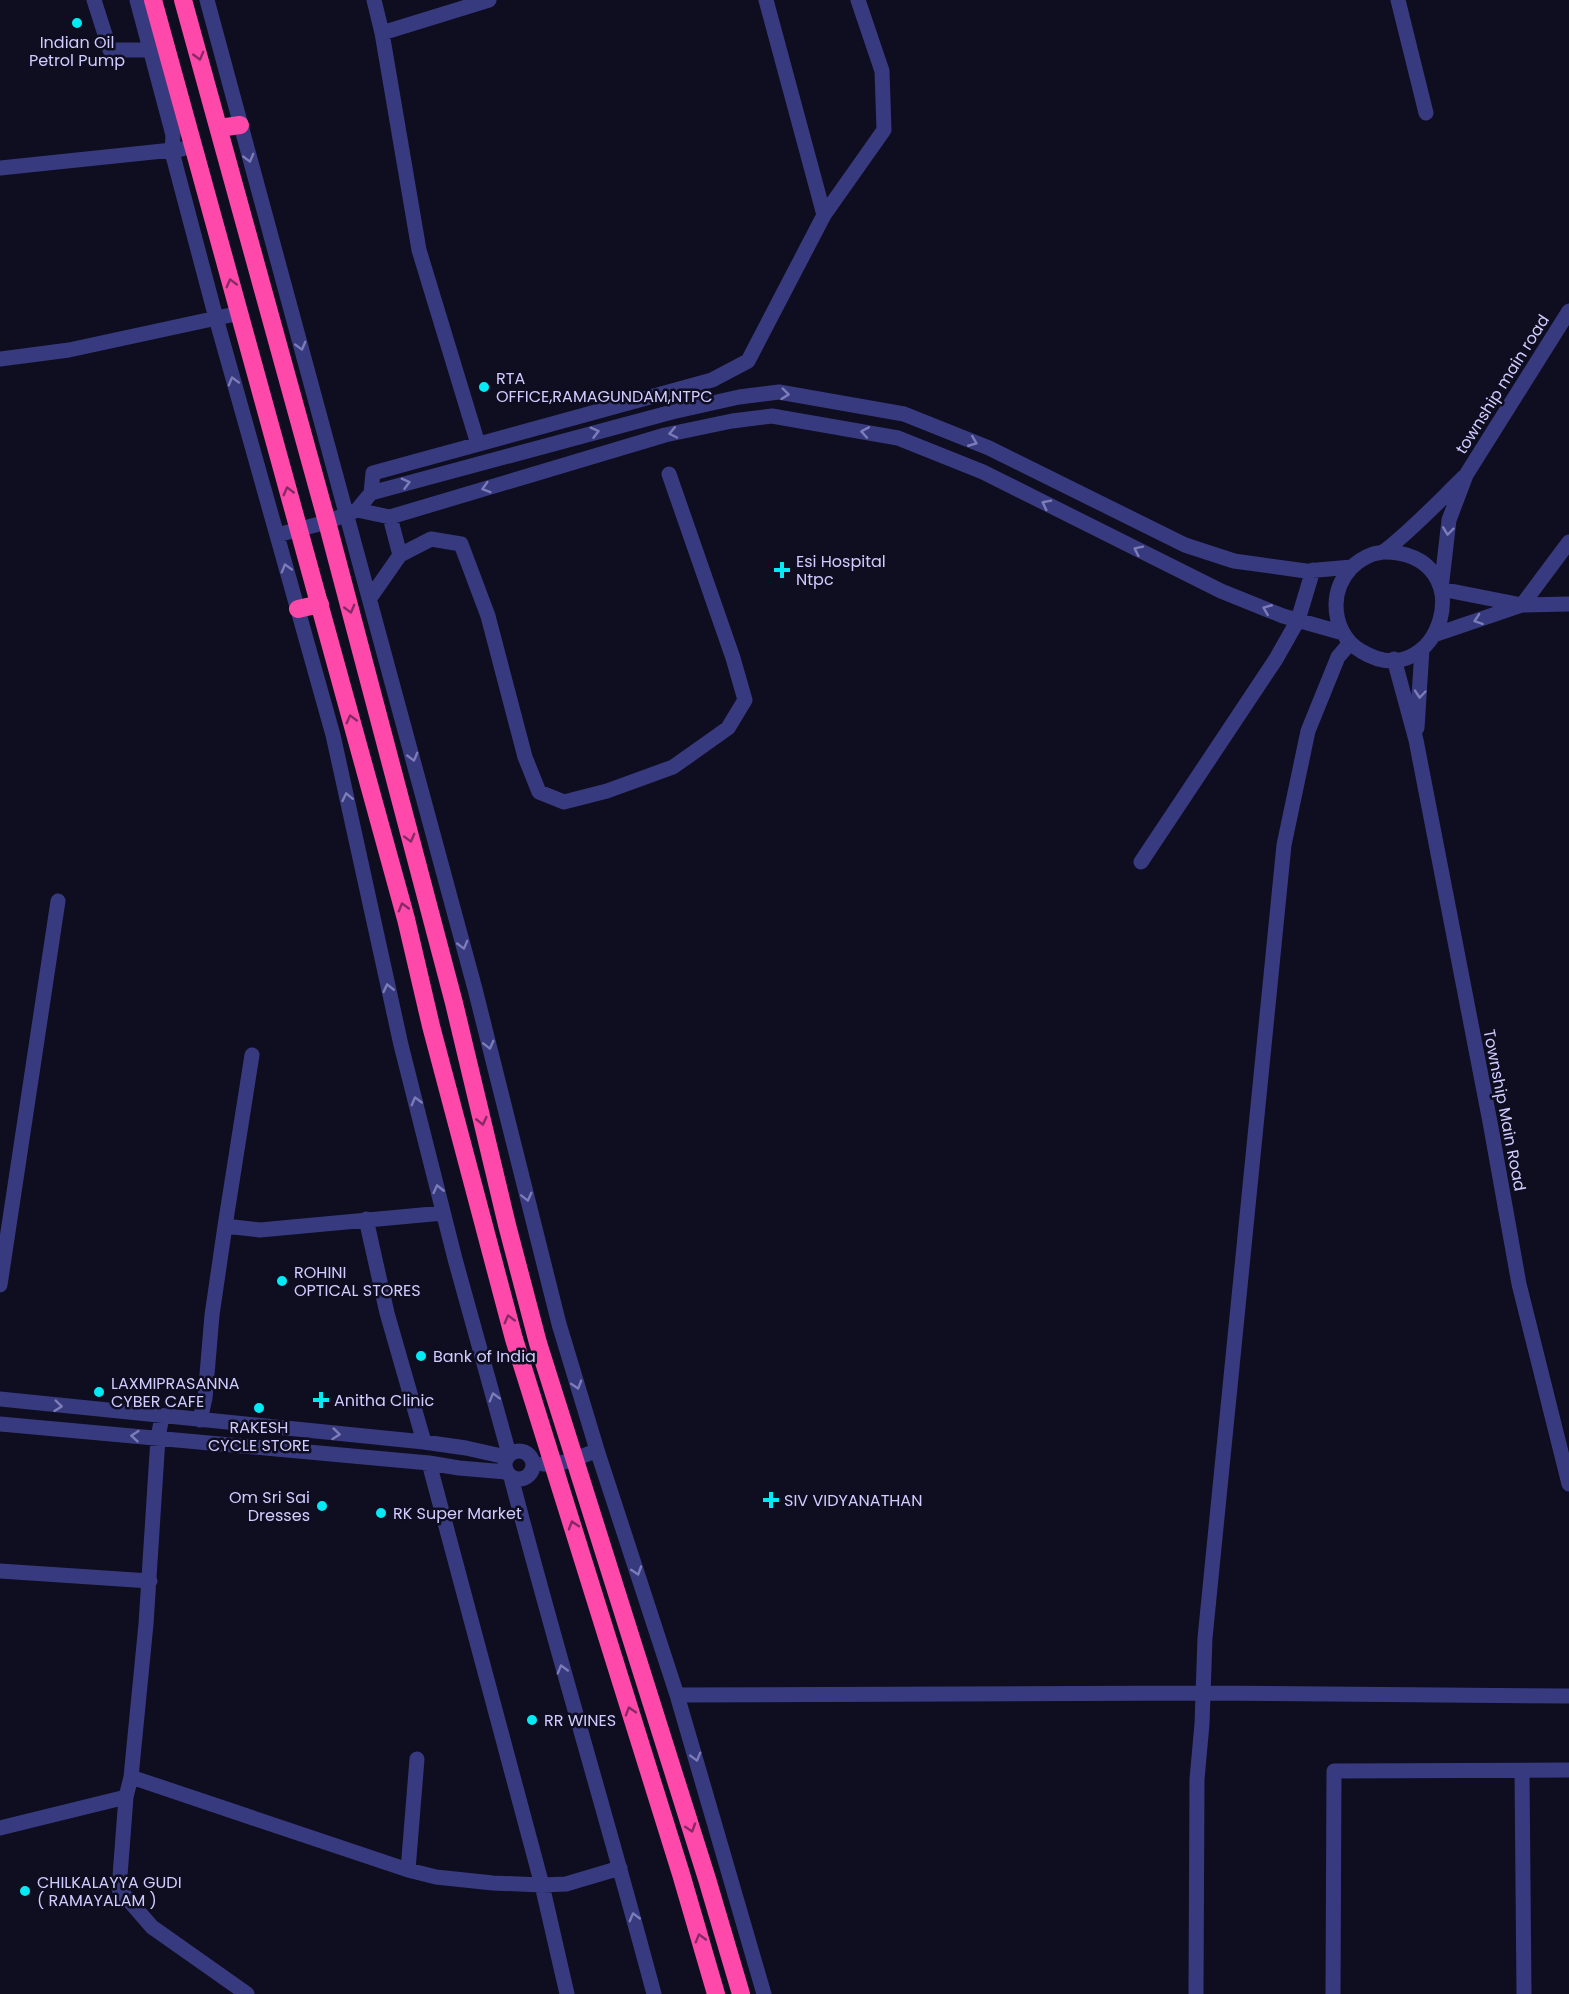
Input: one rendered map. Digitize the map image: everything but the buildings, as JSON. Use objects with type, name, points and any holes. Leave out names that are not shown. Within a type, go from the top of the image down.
[{"type":"highway","points":[[153,0],[406,919],[431,1026],[514,1339],[681,1874],[716,1994]]},
{"type":"highway","points":[[183,0],[327,522],[454,1003],[538,1343],[741,1994]]},
{"type":"highway","points":[[219,128],[240,124]]},
{"type":"highway","points":[[298,609],[320,604]]},
{"type":"street","points":[[94,0],[110,50],[151,50],[169,55]]},
{"type":"street","points":[[137,0],[173,135],[172,152],[216,318],[333,735],[401,1045],[548,1620],[654,1994]]},
{"type":"street","points":[[207,0],[240,124],[352,512],[370,598],[475,989],[559,1324],[597,1450],[677,1695],[764,1994]]},
{"type":"street","points":[[374,0],[382,33],[419,250],[478,444]]},
{"type":"street","points":[[382,33],[489,0]]},
{"type":"street","points":[[766,0],[824,215]]},
{"type":"street","points":[[371,493],[373,473],[712,380],[748,361],[824,215],[884,130],[882,71],[859,0]]},
{"type":"street","points":[[1398,0],[1426,113]]},
{"type":"street","points":[[0,168],[172,152],[194,147]]},
{"type":"street","name":"township main road","points":[[1394,659],[1422,649],[1434,635],[1443,613],[1441,589],[1449,520],[1466,476],[1569,311]]},
{"type":"street","points":[[0,359],[69,350],[240,313]]},
{"type":"street","points":[[277,535],[327,522],[352,512],[371,493],[672,412],[779,392],[904,414],[989,448],[1185,545],[1234,561],[1313,570],[1352,567]]},
{"type":"street","points":[[352,512],[390,517],[665,435],[732,421],[772,416],[898,438],[983,472],[1221,591],[1347,638],[1370,656],[1394,659]]},
{"type":"street","points":[[370,598],[400,555],[431,539],[461,544],[488,616],[525,757],[539,792],[564,802],[607,791],[673,767],[728,728],[745,700],[733,658],[669,474]]},
{"type":"street","name":"township main road","points":[[1352,567],[1361,559],[1384,552],[1466,476]]},
{"type":"street","points":[[390,517],[400,555]]},
{"type":"street","points":[[1434,635],[1522,605],[1569,542]]},
{"type":"street","points":[[1384,552],[1408,555],[1419,560],[1428,568],[1441,589],[1522,605],[1569,604]]},
{"type":"street","points":[[1196,1994],[1197,1779],[1207,1615],[1284,845],[1308,731],[1347,638],[1336,610],[1336,598],[1339,587],[1352,567]]},
{"type":"street","points":[[1141,862],[1276,659],[1298,620],[1313,570]]},
{"type":"street","name":"Township Main Road","points":[[1416,740],[1422,649]]},
{"type":"street","name":"Township Main Road","points":[[1394,659],[1416,740],[1519,1284],[1569,1484]]},
{"type":"street","points":[[0,1285],[58,901]]},
{"type":"street","points":[[200,1420],[225,1226],[252,1055]]},
{"type":"street","points":[[225,1226],[260,1230],[443,1213]]},
{"type":"street","points":[[366,1219],[387,1313],[424,1442]]},
{"type":"street","points":[[0,1400],[466,1448],[508,1465],[515,1479],[524,1478],[531,1473],[533,1464],[526,1452],[518,1450],[508,1465]]},
{"type":"street","points":[[162,1416],[158,1438],[150,1581],[131,1777],[126,1797],[119,1889],[152,1927],[247,1994]]},
{"type":"street","points":[[0,1424],[429,1463],[459,1468],[508,1465]]},
{"type":"street","points":[[533,1464],[554,1464],[576,1460],[597,1450]]},
{"type":"street","points":[[429,1463],[542,1885],[567,1994]]},
{"type":"street","points":[[0,1570],[150,1581]]},
{"type":"street","points":[[677,1695],[1202,1693],[1569,1696]]},
{"type":"street","points":[[408,1870],[417,1759]]},
{"type":"street","points":[[1333,1994],[1334,1771],[1569,1770]]},
{"type":"street","points":[[1522,1771],[1524,1994]]},
{"type":"street","points":[[131,1777],[408,1870],[436,1877],[493,1883],[566,1884],[620,1868]]},
{"type":"street","points":[[0,1828],[126,1797]]},
{"type":"place","name":"Indian Oil Petrol Pump","points":[[77,23]]},
{"type":"place","name":"RTA OFFICE,RAMAGUNDAM,NTPC","points":[[484,387]]},
{"type":"place","name":"Esi Hospital Ntpc","points":[[782,570]]},
{"type":"place","name":"ROHINI OPTICAL STORES","points":[[282,1281]]},
{"type":"place","name":"Bank of India","points":[[421,1356]]},
{"type":"place","name":"LAXMIPRASANNA CYBER CAFE","points":[[99,1392]]},
{"type":"place","name":"Anitha Clinic","points":[[321,1400]]},
{"type":"place","name":"RAKESH CYCLE STORE","points":[[259,1408]]},
{"type":"place","name":"SIV VIDYANATHAN","points":[[771,1500]]},
{"type":"place","name":"Om Sri Sai Dresses","points":[[322,1506]]},
{"type":"place","name":"RK Super Market","points":[[381,1513]]},
{"type":"place","name":"RR WINES","points":[[532,1720]]},
{"type":"place","name":"CHILKALAYYA GUDI ( RAMAYALAM )","points":[[25,1891]]}]
